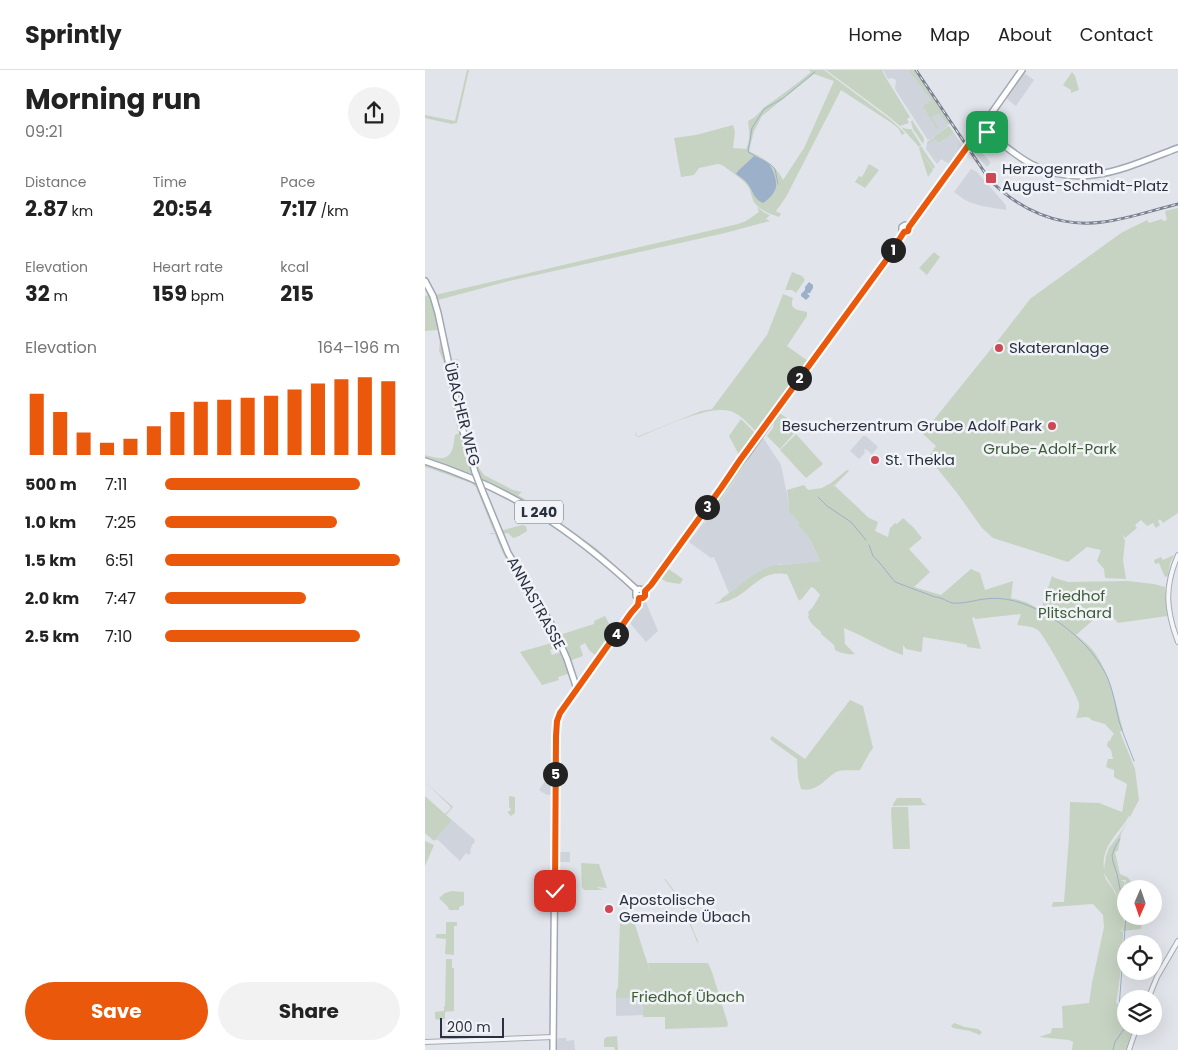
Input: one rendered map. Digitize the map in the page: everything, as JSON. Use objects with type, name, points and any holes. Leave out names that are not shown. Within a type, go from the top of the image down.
[{"type":"main road","points":[[639,598],[645,596],[645,591],[747,454],[887,259],[904,232],[901,230],[902,227],[905,225],[909,227],[1022,70]]},
{"type":"main road","points":[[981,128],[1029,163],[1059,174],[1088,176],[1106,174],[1178,148]]},
{"type":"main road","name":"ÜBACHER WEG","points":[[425,281],[439,313],[463,431],[475,472],[505,546]]},
{"type":"main road","name":"L 240","points":[[425,461],[488,485],[539,512],[571,534],[637,590]]},
{"type":"main road","name":"ANNASTRASSE","points":[[505,546],[553,628],[567,659],[577,689]]},
{"type":"main road","points":[[553,1050],[556,727],[560,713],[638,605],[639,598],[635,593],[641,589],[645,591]]},
{"type":"street","points":[[1178,555],[1172,568],[1168,591],[1168,606],[1178,642]]},
{"type":"street","points":[[1152,990],[1178,941]]},
{"type":"street","points":[[1129,1050],[1134,1035]]},
{"type":"street","points":[[425,1042],[553,1037]]},
{"type":"shaded area","points":[[883,70],[908,70],[931,100],[923,106],[939,128],[932,117],[939,112],[948,125],[947,127],[930,141],[928,140],[895,89],[896,80],[888,79]]},
{"type":"shaded area","points":[[915,70],[917,70],[966,143],[965,145]]},
{"type":"shaded area","points":[[1024,73],[1034,80],[1016,106],[1007,99]]},
{"type":"shaded area","points":[[954,133],[964,148],[951,165],[941,159],[937,164],[926,149],[930,141],[935,140],[939,143]]},
{"type":"shaded area","points":[[980,134],[984,138],[977,147],[991,163],[987,167],[970,148]]},
{"type":"shaded area","points":[[971,169],[977,172],[1004,203],[1006,210],[972,203],[954,192]]},
{"type":"shaded area","points":[[762,436],[781,465],[789,504],[799,521],[798,525],[810,539],[820,561],[780,564],[756,573],[729,593],[714,557],[711,558],[689,542],[726,493],[750,457],[748,455]]},
{"type":"shaded area","points":[[863,436],[866,436],[878,447],[872,454],[865,449],[865,453],[859,459],[850,451]]},
{"type":"shaded area","points":[[645,600],[658,631],[646,642],[630,623]]},
{"type":"shaded area","points":[[551,772],[552,794],[547,795],[539,790]]},
{"type":"shaded area","points":[[452,820],[475,840],[469,855],[466,853],[460,861],[438,840],[435,840]]},
{"type":"shaded area","points":[[558,852],[570,852],[570,862],[558,862]]},
{"type":"shaded area","points":[[558,901],[575,901],[575,910],[558,910]]},
{"type":"shaded area","points":[[616,998],[643,998],[643,1015],[616,1016]]},
{"type":"shaded area","points":[[558,1038],[566,1038],[567,1041],[574,1040],[575,1050],[557,1050]]},
{"type":"green space","points":[[467,70],[469,70],[457,123],[452,124],[425,118],[425,115],[455,121]]},
{"type":"green space","points":[[809,70],[824,70],[891,120],[905,133],[902,135],[898,128],[890,122],[841,90],[786,197],[776,211],[781,214],[779,217],[757,206],[747,185],[722,165],[718,164],[699,168],[694,175],[681,177],[674,138],[696,135],[733,125],[735,132],[733,148],[746,149],[749,139],[748,121],[811,72]],"holes":[[[814,74],[834,81],[804,148],[783,180],[773,166],[749,151],[754,131],[762,116]]]},
{"type":"green space","points":[[826,70],[882,70],[910,117],[907,119],[909,123],[900,126]]},
{"type":"green space","points":[[908,70],[915,70],[950,123],[948,125],[939,113],[932,117],[939,128],[937,129],[923,106],[931,100]]},
{"type":"green space","points":[[1072,72],[1079,90],[1071,93],[1071,90],[1063,85]]},
{"type":"green space","points":[[912,120],[923,137],[923,144],[913,129]]},
{"type":"green space","points":[[949,126],[954,133],[939,143],[935,140],[927,144],[927,142]]},
{"type":"green space","points":[[901,127],[911,129],[921,145],[919,147]]},
{"type":"green space","points":[[921,146],[935,167],[933,169],[920,149],[933,170],[928,177],[919,148]]},
{"type":"green space","points":[[869,164],[879,170],[865,188],[855,182],[859,176],[862,177]]},
{"type":"green space","points":[[757,207],[770,215],[766,219],[770,221],[725,233],[509,281],[438,300],[451,360],[460,359],[454,361],[452,367],[464,423],[425,276],[435,295],[738,224],[759,212]]},
{"type":"green space","name":"Grube-Adolf-Park","points":[[1178,208],[1178,513],[1163,523],[1160,519],[1158,521],[1160,525],[1156,528],[1153,523],[1147,526],[1141,520],[1135,525],[1137,528],[1125,538],[1122,534],[1125,541],[1123,560],[1126,579],[1105,578],[1104,569],[1097,561],[1101,550],[1087,547],[1068,562],[993,538],[982,528],[928,457],[936,446],[923,434],[924,432],[1030,299],[1121,233],[1147,220],[1149,223],[1162,219],[1163,221],[1167,220],[1165,211]]},
{"type":"green space","points":[[934,252],[940,257],[927,275],[919,268]]},
{"type":"green space","points":[[792,272],[802,276],[805,280],[796,293],[792,290],[785,290]]},
{"type":"green space","points":[[425,283],[437,311],[461,428],[458,432],[445,364],[439,351],[440,340],[438,330],[425,331],[425,296],[428,295]]},
{"type":"green space","points":[[783,294],[793,298],[793,308],[807,312],[807,316],[787,346],[808,361],[757,433],[740,416],[724,410],[686,418],[639,437],[636,436],[635,430],[637,436],[639,436],[701,411],[712,409],[767,335]]},
{"type":"green space","points":[[779,413],[787,418],[786,420],[797,430],[780,449],[767,436],[773,428]]},
{"type":"green space","points":[[741,419],[756,434],[677,546],[739,455],[729,436]]},
{"type":"green space","points":[[461,432],[475,477],[473,477],[491,517],[495,532],[476,487],[471,483],[425,467],[425,455],[445,457],[451,452],[455,435]]},
{"type":"green space","points":[[465,432],[479,468],[484,475],[513,490],[522,492],[518,495],[596,548],[637,585],[646,584],[650,581],[662,560],[673,551],[651,582],[645,587],[636,586],[540,511],[480,479]]},
{"type":"green space","points":[[796,434],[823,464],[806,478],[780,450]]},
{"type":"green space","points":[[748,456],[750,457],[706,522],[704,520],[689,541],[687,540]]},
{"type":"green space","name":"Friedhof Plitschard","points":[[847,470],[849,471],[833,487],[835,486],[869,518],[878,522],[875,531],[888,537],[890,528],[903,518],[922,538],[909,549],[930,572],[914,587],[941,595],[971,569],[980,573],[985,590],[1013,581],[1011,598],[1026,602],[1041,610],[1052,576],[1068,582],[1128,581],[1165,587],[1167,616],[1118,623],[1106,609],[1076,635],[1095,653],[1106,673],[1123,730],[1120,732],[1135,769],[1139,800],[1131,816],[1129,816],[1108,846],[1104,861],[1104,869],[1109,848],[1128,821],[1121,834],[1118,851],[1115,852],[1120,874],[1130,880],[1117,880],[1117,896],[1104,873],[1117,898],[1117,925],[1142,925],[1141,929],[1122,931],[1123,926],[1121,931],[1123,935],[1117,935],[1117,980],[1120,980],[1116,1003],[1117,1035],[1131,1035],[1126,1050],[1072,1050],[1073,1042],[1069,1040],[1039,1037],[1051,1033],[1052,1028],[1063,1028],[1062,1006],[1089,1003],[1104,927],[1103,915],[1093,904],[1052,907],[1053,902],[1064,902],[1070,802],[1099,803],[1122,812],[1127,784],[1114,777],[1114,770],[1106,767],[1108,759],[1113,759],[1111,750],[1107,746],[1108,741],[1110,741],[1114,734],[1105,724],[1086,717],[1076,718],[1079,709],[1077,698],[1054,654],[1039,631],[1031,627],[1017,625],[1021,614],[975,619],[974,617],[972,618],[981,649],[923,637],[921,652],[906,649],[903,645],[903,655],[844,628],[845,644],[855,654],[850,654],[835,650],[834,645],[809,620],[808,612],[820,595],[811,587],[799,601],[787,574],[770,575],[730,600],[714,604],[763,569],[778,565],[820,561],[810,539],[789,511],[787,490],[804,485],[808,490],[822,488]]},
{"type":"green space","points":[[522,525],[526,526],[527,531],[513,538],[508,533],[503,534],[500,531]]},
{"type":"green space","points":[[490,533],[496,533],[510,563],[544,618],[559,647],[550,650],[552,655],[562,652],[571,673],[558,677],[559,680],[542,685],[520,652],[555,642],[515,576],[495,534]]},
{"type":"green space","points":[[1174,555],[1168,576],[1165,577],[1159,563],[1155,564],[1154,560],[1161,557],[1163,560]]},
{"type":"green space","points":[[667,568],[683,579],[680,584],[667,582],[660,578]]},
{"type":"green space","points":[[634,605],[594,661],[595,655],[585,643],[580,646],[583,656],[569,661],[550,619],[560,635],[594,624],[594,621],[605,616],[613,631],[631,606]]},
{"type":"green space","points":[[850,700],[863,706],[873,748],[860,770],[838,771],[816,787],[806,790],[801,789],[797,759],[770,739],[772,736],[805,759]]},
{"type":"green space","points":[[425,782],[453,807],[446,815],[452,820],[434,841],[425,833],[425,796],[445,814],[451,808]]},
{"type":"green space","points":[[509,796],[515,797],[515,813],[511,816],[508,813],[511,809],[509,807]]},
{"type":"green space","points":[[897,798],[921,798],[922,802],[927,805],[893,806]]},
{"type":"green space","points":[[892,807],[908,807],[910,849],[893,849]]},
{"type":"green space","points":[[425,841],[434,845],[425,866]]},
{"type":"green space","points":[[581,863],[599,864],[607,888],[596,887],[603,890],[584,890],[582,887]]},
{"type":"green space","points":[[664,879],[674,890],[684,907],[698,944],[684,910]]},
{"type":"green space","points":[[452,891],[464,892],[464,905],[459,907],[459,910],[449,910],[439,898],[445,893]]},
{"type":"green space","name":"Friedhof Übach","points":[[620,917],[633,918],[652,976],[648,963],[708,963],[728,1024],[727,1027],[665,1029],[665,1017],[643,1017],[643,998],[616,998]]},
{"type":"green space","points":[[446,922],[457,922],[457,926],[454,926],[454,955],[445,954],[446,939],[436,938],[436,934],[446,934]]},
{"type":"green space","points":[[446,959],[452,959],[452,968],[454,968],[454,1011],[445,1012],[445,1019],[437,1020],[435,1012],[444,1011],[445,1006]]},
{"type":"green space","points":[[954,1023],[978,1029],[982,1032],[980,1035],[953,1028],[951,1026]]},
{"type":"green space","points":[[617,1036],[618,1050],[615,1050],[614,1047],[604,1047],[606,1037]]},
{"type":"water","points":[[754,156],[769,164],[776,181],[774,192],[763,203],[755,197],[746,182],[736,174]]},
{"type":"water","points":[[809,282],[813,285],[813,288],[810,293],[807,293],[810,296],[806,300],[801,294]]},
{"type":"waterway","points":[[778,184],[775,169],[748,152],[752,128],[764,109],[782,99],[815,72]]},
{"type":"waterway","points":[[818,497],[827,506],[851,522],[866,540]]},
{"type":"waterway","points":[[869,545],[873,556],[895,582],[953,603],[1000,598],[1022,603],[1042,612]]},
{"type":"waterway","points":[[1044,613],[1077,637],[1092,652],[1103,669],[1111,687],[1119,721],[1134,761]]},
{"type":"waterway","points":[[1118,880],[1112,855],[1120,839]]},
{"type":"waterway","points":[[1120,990],[1125,925]]},
{"type":"waterway","points":[[1113,1050],[1115,1042],[1120,1035]]},
{"type":"railway","points":[[916,70],[989,179],[1013,200],[1027,208],[1056,219],[1087,223],[1122,219],[1178,204]]},
{"type":"place","name":"Herzogenrath August-Schmidt-Platz","points":[[991,178]]},
{"type":"place","name":"Skateranlage","points":[[999,348]]},
{"type":"place","name":"Besucherzentrum Grube Adolf Park","points":[[1052,426]]},
{"type":"place","name":"St. Thekla","points":[[875,460]]},
{"type":"place","name":"Apostolische Gemeinde Übach","points":[[609,909]]},
{"type":"route","points":[[555,891],[556,727],[560,713],[638,605],[639,598],[645,596],[645,591],[804,371],[852,308],[904,232],[908,231],[938,186],[981,128],[987,132]]}]
